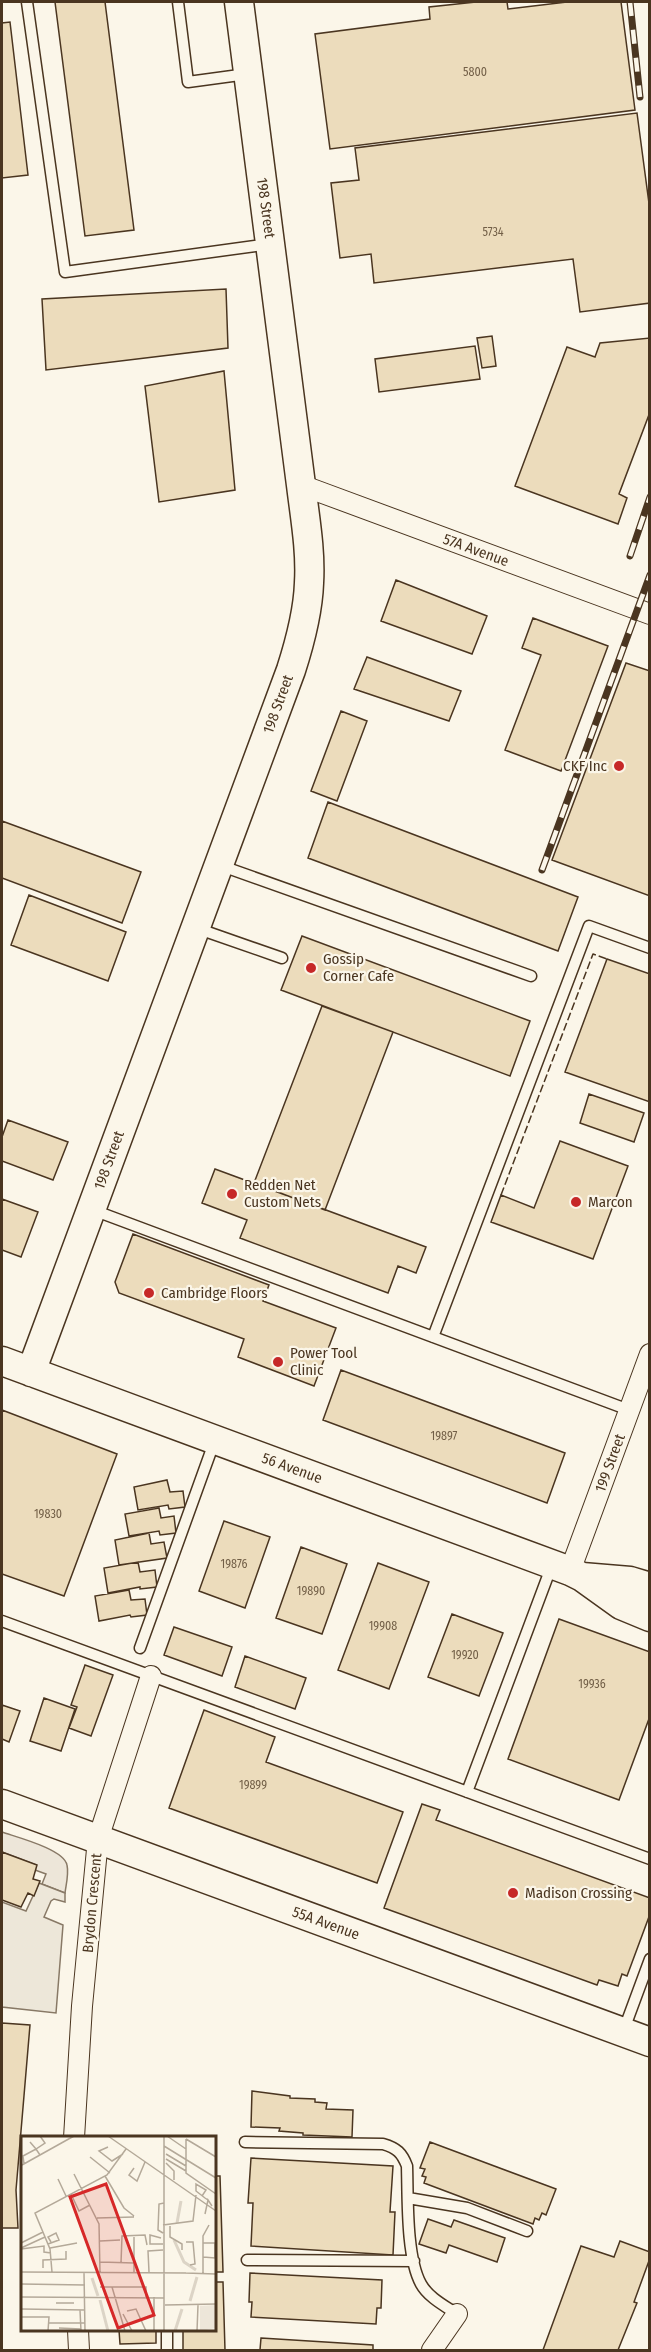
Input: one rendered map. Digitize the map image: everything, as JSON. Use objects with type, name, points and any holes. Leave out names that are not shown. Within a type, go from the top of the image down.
[{"type":"street","name":"198 Street","points":[[31,1372],[291,670],[306,616],[310,581],[302,485],[239,2]]},
{"type":"street","name":"57A Avenue","points":[[302,485],[650,614]]},
{"type":"street","name":"199 Street","points":[[568,1571],[650,1354]]},
{"type":"street","name":"56 Avenue","points":[[2,1361],[568,1571],[630,1581],[650,1587]]},
{"type":"street","name":"56 Avenue","points":[[568,1571],[621,1605],[650,1617]]},
{"type":"street","name":"Brydon Crescent","points":[[74,2136],[82,2006],[98,1839],[151,1676]]},
{"type":"street","name":"55A Avenue","points":[[2,1804],[650,2042]]},
{"type":"street","points":[[432,2350],[457,2314]]},
{"type":"street","points":[[78,2331],[79,2350]]},
{"type":"lane","points":[[27,2],[65,272],[271,243]]},
{"type":"lane","points":[[178,2],[188,82],[249,74]]},
{"type":"lane","points":[[219,865],[531,976]]},
{"type":"lane","points":[[433,1337],[588,926],[650,948]]},
{"type":"lane","points":[[196,928],[282,957]]},
{"type":"lane","points":[[91,1209],[629,1410]]},
{"type":"lane","points":[[140,1648],[215,1440]]},
{"type":"lane","points":[[467,1792],[568,1571]]},
{"type":"lane","points":[[2,1621],[650,1859]]},
{"type":"lane","points":[[622,2032],[650,1959]]},
{"type":"lane","points":[[244,2142],[383,2144],[395,2148],[403,2156],[407,2166],[411,2242],[417,2274],[422,2286],[457,2314]]},
{"type":"lane","points":[[408,2198],[467,2208],[527,2231]]},
{"type":"lane","points":[[247,2260],[414,2261]]},
{"type":"lane","points":[[167,2331],[167,2350]]},
{"type":"shaded area","points":[[2,1832],[49,1849],[64,1859],[68,1872],[65,1893],[42,1884],[46,1874],[35,1870],[36,1865],[2,1852]]},
{"type":"shaded area","points":[[39,1883],[65,1893],[65,1902],[54,1899],[51,1901],[44,1917],[63,1925],[56,2013],[2,2007],[2,1902],[26,1911]]},
{"type":"building","points":[[55,2],[105,2],[134,230],[85,236]]},
{"type":"building","points":[[476,2],[507,2],[508,9],[567,2],[621,2],[635,110],[330,149],[315,34],[430,19],[429,7]]},
{"type":"building","points":[[10,22],[28,175],[2,178],[2,23]]},
{"type":"building","points":[[637,113],[650,211],[650,303],[580,312],[573,259],[374,283],[371,254],[340,258],[331,183],[359,180],[355,148]]},
{"type":"building","points":[[226,289],[228,348],[46,370],[42,299]]},
{"type":"building","points":[[492,336],[496,366],[482,368],[477,338]]},
{"type":"building","points":[[650,338],[650,412],[619,494],[627,498],[618,524],[515,486],[567,347],[595,357],[600,343]]},
{"type":"building","points":[[475,346],[480,379],[379,392],[375,359]]},
{"type":"building","points":[[224,371],[235,490],[159,502],[145,386]]},
{"type":"building","points":[[396,580],[487,616],[472,654],[381,621]]},
{"type":"building","points":[[533,618],[608,646],[561,771],[505,750],[541,655],[522,648]]},
{"type":"building","points":[[367,657],[461,691],[449,721],[354,689]]},
{"type":"building","name":"CKF Inc","points":[[626,663],[650,671],[650,896],[552,860]]},
{"type":"building","points":[[341,711],[367,721],[337,801],[311,791]]},
{"type":"building","points":[[328,802],[578,897],[558,951],[308,858]]},
{"type":"building","points":[[2,821],[141,872],[122,923],[2,878]]},
{"type":"building","points":[[29,895],[126,932],[108,981],[11,945]]},
{"type":"building","points":[[302,936],[530,1021],[510,1076],[281,990]]},
{"type":"building","points":[[607,959],[650,974],[650,1102],[565,1072]]},
{"type":"building","points":[[322,1006],[393,1032],[325,1210],[254,1183]]},
{"type":"building","points":[[589,1094],[644,1113],[634,1142],[580,1123]]},
{"type":"building","points":[[8,1120],[68,1142],[53,1180],[2,1161],[2,1137]]},
{"type":"building","name":"Marcon","points":[[560,1141],[628,1166],[593,1259],[491,1222],[501,1195],[534,1208]]},
{"type":"building","points":[[215,1169],[426,1247],[416,1273],[398,1266],[388,1293],[240,1238],[247,1220],[202,1203]]},
{"type":"building","points":[[2,1199],[38,1212],[21,1257],[2,1250]]},
{"type":"building","points":[[133,1234],[269,1285],[263,1301],[336,1328],[314,1386],[238,1357],[244,1339],[119,1293],[115,1282]]},
{"type":"building","points":[[341,1370],[565,1453],[547,1503],[323,1420]]},
{"type":"building","points":[[2,1410],[117,1454],[64,1596],[2,1574]]},
{"type":"building","points":[[167,1480],[170,1492],[183,1491],[185,1507],[169,1509],[168,1505],[138,1510],[134,1487]]},
{"type":"building","points":[[159,1508],[161,1518],[174,1516],[176,1533],[160,1535],[159,1531],[129,1536],[125,1514]]},
{"type":"building","points":[[224,1521],[270,1537],[245,1608],[199,1591]]},
{"type":"building","points":[[149,1533],[151,1544],[164,1542],[167,1558],[119,1565],[115,1540]]},
{"type":"building","points":[[301,1547],[347,1564],[322,1634],[276,1618]]},
{"type":"building","points":[[138,1562],[140,1572],[155,1570],[157,1587],[140,1589],[140,1587],[108,1593],[104,1568]]},
{"type":"building","points":[[378,1563],[429,1582],[389,1689],[338,1670]]},
{"type":"building","points":[[129,1590],[131,1600],[145,1599],[147,1615],[131,1617],[130,1615],[99,1621],[95,1596]]},
{"type":"building","points":[[452,1614],[503,1633],[479,1696],[428,1677]]},
{"type":"building","points":[[559,1619],[650,1652],[650,1716],[619,1800],[508,1759]]},
{"type":"building","points":[[174,1627],[232,1647],[222,1676],[164,1655]]},
{"type":"building","points":[[245,1656],[306,1678],[295,1709],[235,1687]]},
{"type":"building","points":[[85,1665],[113,1675],[91,1736],[69,1728],[77,1707],[71,1705]]},
{"type":"building","points":[[44,1698],[75,1709],[61,1751],[30,1741]]},
{"type":"building","points":[[2,1705],[20,1711],[9,1742],[2,1739]]},
{"type":"building","points":[[204,1710],[275,1737],[266,1762],[403,1812],[377,1883],[169,1808]]},
{"type":"building","name":"Madison Crossing","points":[[422,1804],[440,1810],[436,1820],[650,1898],[650,1914],[627,1976],[622,1974],[618,1986],[599,1980],[597,1985],[384,1908]]},
{"type":"building","points":[[2,1852],[37,1865],[33,1879],[40,1881],[34,1896],[28,1893],[21,1907],[2,1900]]},
{"type":"building","points":[[2,2023],[30,2025],[16,2190],[18,2228],[2,2228]]},
{"type":"building","points":[[252,2091],[290,2096],[290,2098],[315,2099],[315,2102],[327,2103],[326,2109],[353,2110],[352,2137],[303,2135],[303,2133],[279,2131],[280,2128],[251,2127]]},
{"type":"building","points":[[430,2142],[556,2189],[546,2215],[542,2213],[539,2220],[535,2218],[533,2224],[424,2183],[426,2177],[422,2176],[425,2169],[420,2168]]},
{"type":"building","points":[[251,2158],[393,2166],[390,2212],[395,2212],[393,2255],[251,2246],[253,2203],[248,2203]]},
{"type":"building","points":[[216,2176],[220,2176],[223,2272],[216,2272]]},
{"type":"building","points":[[428,2219],[451,2227],[454,2220],[505,2238],[497,2262],[449,2245],[446,2253],[419,2244]]},
{"type":"building","points":[[620,2241],[650,2252],[650,2258],[634,2302],[637,2303],[618,2350],[543,2350],[581,2246],[614,2257]]},
{"type":"building","points":[[250,2273],[382,2280],[381,2308],[377,2308],[376,2324],[251,2317]]},
{"type":"building","points":[[216,2282],[223,2282],[225,2350],[183,2350],[183,2331],[216,2331]]},
{"type":"building","points":[[119,2331],[156,2331],[156,2343],[120,2344]]},
{"type":"building","points":[[261,2338],[373,2345],[373,2350],[260,2350]]},
{"type":"railway","points":[[630,2],[640,97]]},
{"type":"railway","points":[[630,556],[650,497]]},
{"type":"railway","points":[[542,870],[650,575]]},
{"type":"fence","points":[[501,1195],[593,954],[607,959]]},
{"type":"place","name":"CKF Inc","points":[[619,766]]},
{"type":"place","name":"Gossip Corner Cafe","points":[[311,968]]},
{"type":"place","name":"Redden Net Custom Nets","points":[[232,1194]]},
{"type":"place","name":"Marcon","points":[[576,1202]]},
{"type":"place","name":"Cambridge Floors","points":[[149,1293]]},
{"type":"place","name":"Power Tool Clinic","points":[[278,1362]]},
{"type":"place","name":"Madison Crossing","points":[[513,1893]]}]
